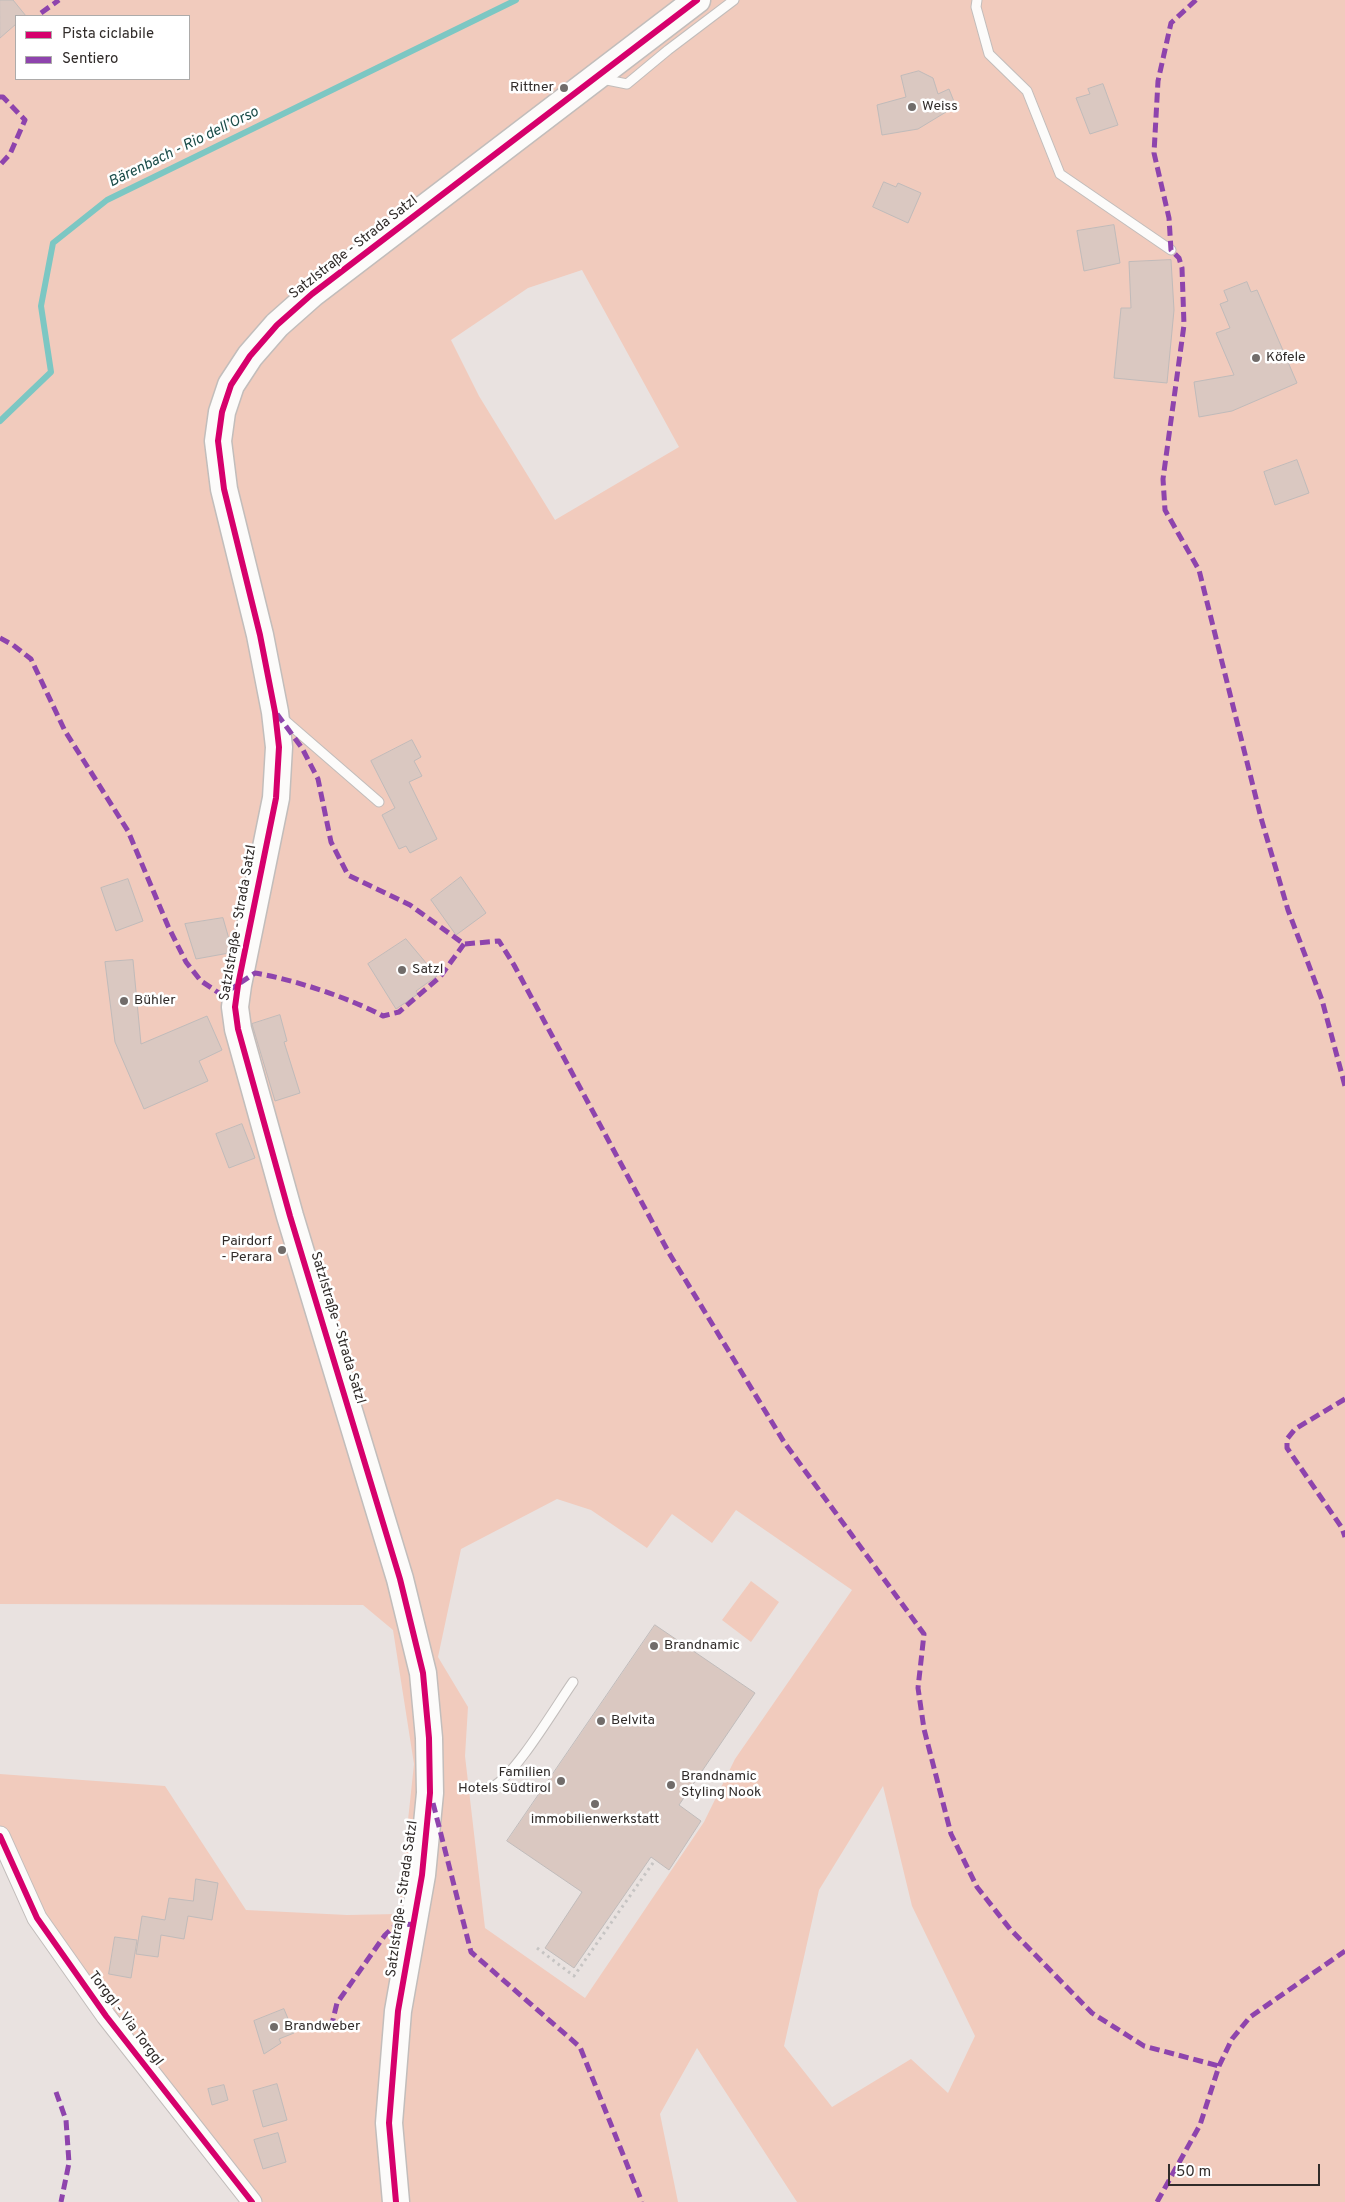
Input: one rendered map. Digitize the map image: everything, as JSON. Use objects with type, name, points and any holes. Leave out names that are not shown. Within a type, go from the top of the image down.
[{"type":"street","name":"Satzlstraße - Strada Satzl","points":[[396,2202],[389,2123],[398,2011],[422,1875],[430,1793],[429,1738],[423,1673],[400,1578],[290,1216],[238,1029],[235,1008],[238,985],[276,798],[278,747],[275,712],[260,635],[224,490],[218,441],[222,412],[232,385],[250,356],[277,325],[312,294],[697,0]]},
{"type":"street","name":"Torggl - Via Torggl","points":[[0,1836],[37,1918],[106,2016],[252,2202]]},
{"type":"lane","points":[[597,78],[627,84],[734,0]]},
{"type":"lane","points":[[977,0],[976,7],[989,54],[1027,91],[1060,174],[1171,250]]},
{"type":"lane","points":[[275,712],[379,802]]},
{"type":"lane","points":[[477,1788],[490,1788],[502,1781],[514,1768],[573,1682]]},
{"type":"path","points":[[537,1948],[574,1976],[655,1860]]},
{"type":"shaded area","points":[[0,0],[1345,0],[1345,2202],[797,2202],[697,2048],[660,2114],[678,2202],[252,2202],[106,2016],[0,1836],[0,1774],[165,1786],[246,1910],[347,1915],[398,1914],[414,1764],[393,1630],[363,1605],[0,1604]],"holes":[[[582,270],[679,447],[555,520],[479,396],[451,340],[528,288]],[[557,1499],[591,1510],[647,1548],[672,1514],[712,1543],[736,1510],[852,1590],[735,1759],[704,1822],[585,1998],[485,1928],[465,1756],[468,1707],[438,1657],[461,1549]],[[883,1786],[912,1906],[975,2036],[948,2093],[911,2059],[832,2107],[784,2046],[819,1890]]]},
{"type":"shaded area","points":[[751,1581],[779,1602],[751,1642],[722,1620]]},
{"type":"building","points":[[0,0],[13,0],[25,15],[15,15],[15,25],[0,38]]},
{"type":"building","name":"Weiss","points":[[919,71],[933,78],[938,94],[949,89],[955,104],[944,108],[946,112],[918,129],[882,135],[877,105],[906,97],[901,76]]},
{"type":"building","points":[[1103,84],[1118,125],[1090,134],[1076,98],[1090,94],[1088,89]]},
{"type":"building","points":[[884,182],[896,187],[898,183],[921,193],[908,223],[873,207]]},
{"type":"building","points":[[1114,225],[1120,263],[1084,271],[1077,231]]},
{"type":"building","points":[[1171,260],[1174,310],[1167,383],[1114,378],[1121,308],[1131,308],[1129,262]]},
{"type":"building","points":[[1247,282],[1251,292],[1257,290],[1297,383],[1232,411],[1199,417],[1194,382],[1234,375],[1216,333],[1230,328],[1220,304],[1228,301],[1224,291]]},
{"type":"building","points":[[1297,460],[1309,493],[1275,505],[1264,472]]},
{"type":"building","points":[[412,740],[421,757],[414,761],[422,776],[409,782],[437,839],[410,853],[406,846],[399,849],[382,815],[395,808],[371,761]]},
{"type":"building","points":[[461,877],[486,913],[456,935],[431,900]]},
{"type":"building","points":[[128,879],[143,921],[116,931],[101,888]]},
{"type":"building","points":[[223,918],[231,946],[229,953],[196,959],[185,924]]},
{"type":"building","name":"Satzl","points":[[406,939],[437,976],[416,991],[418,994],[396,1009],[368,964]]},
{"type":"building","points":[[133,960],[141,1044],[207,1016],[222,1050],[199,1061],[208,1081],[144,1109],[115,1042],[105,962]]},
{"type":"building","points":[[280,1015],[287,1041],[284,1042],[300,1093],[275,1101],[252,1024]]},
{"type":"building","points":[[242,1124],[255,1158],[229,1168],[216,1134]]},
{"type":"building","points":[[655,1625],[755,1693],[679,1805],[701,1821],[669,1870],[651,1857],[574,1968],[545,1948],[582,1892],[507,1841]]},
{"type":"building","points":[[196,1879],[218,1883],[212,1920],[188,1916],[184,1939],[161,1935],[158,1957],[136,1954],[142,1916],[165,1920],[169,1898],[193,1901]]},
{"type":"building","points":[[115,1937],[137,1940],[131,1978],[109,1974]]},
{"type":"building","name":"Brandweber","points":[[284,2009],[294,2033],[279,2039],[281,2043],[264,2054],[254,2021]]},
{"type":"building","points":[[277,2084],[287,2120],[263,2127],[253,2091]]},
{"type":"building","points":[[224,2085],[228,2100],[212,2105],[208,2089]]},
{"type":"building","points":[[278,2133],[286,2162],[263,2169],[254,2140]]},
{"type":"waterway","name":"Bärenbach - Rio dell’Orso","points":[[0,421],[51,372],[41,306],[53,243],[107,200],[516,0]]},
{"type":"marked path","points":[[41,13],[59,0]]},
{"type":"marked path","points":[[1196,0],[1171,23],[1158,81],[1154,153],[1169,218],[1171,250],[1179,258],[1182,268],[1184,325],[1163,479],[1165,510],[1199,570],[1261,818],[1288,910],[1322,1000],[1345,1086]]},
{"type":"marked path","points":[[0,97],[3,97],[25,120],[10,154],[0,165]]},
{"type":"marked path","points":[[0,638],[31,659],[65,731],[128,831],[168,926],[186,962],[201,981],[222,995],[255,973],[320,990],[370,1009],[383,1016],[399,1012],[440,977],[464,944]]},
{"type":"marked path","points":[[277,714],[302,748],[318,779],[331,842],[348,875],[410,905],[464,944],[499,941],[514,965],[669,1253],[784,1442],[924,1634],[918,1688],[924,1729],[951,1834],[977,1887],[1010,1929],[1092,2013],[1144,2046],[1219,2066]]},
{"type":"marked path","points":[[1345,1399],[1295,1429],[1287,1439],[1287,1448],[1342,1528],[1345,1537]]},
{"type":"marked path","points":[[433,1803],[471,1952],[580,2047],[642,2202]]},
{"type":"marked path","points":[[331,2028],[337,2003],[385,1935],[396,1925],[414,1924]]},
{"type":"marked path","points":[[1157,2202],[1200,2125],[1219,2066],[1232,2039],[1250,2017],[1345,1951]]},
{"type":"marked path","points":[[56,2092],[66,2120],[69,2163],[61,2202]]},
{"type":"cycle path","points":[[396,2202],[389,2123],[398,2011],[422,1875],[430,1793],[429,1738],[423,1673],[400,1579],[290,1216],[238,1029],[235,1007],[238,985],[276,798],[279,747],[275,712],[260,635],[224,489],[218,441],[222,412],[231,385],[250,356],[277,325],[312,294],[697,0]]},
{"type":"cycle path","points":[[0,1836],[37,1918],[106,2016],[252,2202]]},
{"type":"place","name":"Rittner","points":[[564,88]]},
{"type":"place","name":"Weiss","points":[[912,107]]},
{"type":"place","name":"Köfele","points":[[1256,358]]},
{"type":"place","name":"Satzl","points":[[402,970]]},
{"type":"place","name":"Bühler","points":[[124,1001]]},
{"type":"place","name":"Pairdorf - Perara","points":[[282,1250]]},
{"type":"place","name":"Brandnamic","points":[[654,1646]]},
{"type":"place","name":"Belvita","points":[[601,1721]]},
{"type":"place","name":"Familien Hotels Südtirol","points":[[561,1781]]},
{"type":"place","name":"Brandnamic Styling Nook","points":[[671,1785]]},
{"type":"place","name":"immobilienwerkstatt","points":[[595,1804]]},
{"type":"place","name":"Brandweber","points":[[274,2027]]}]
